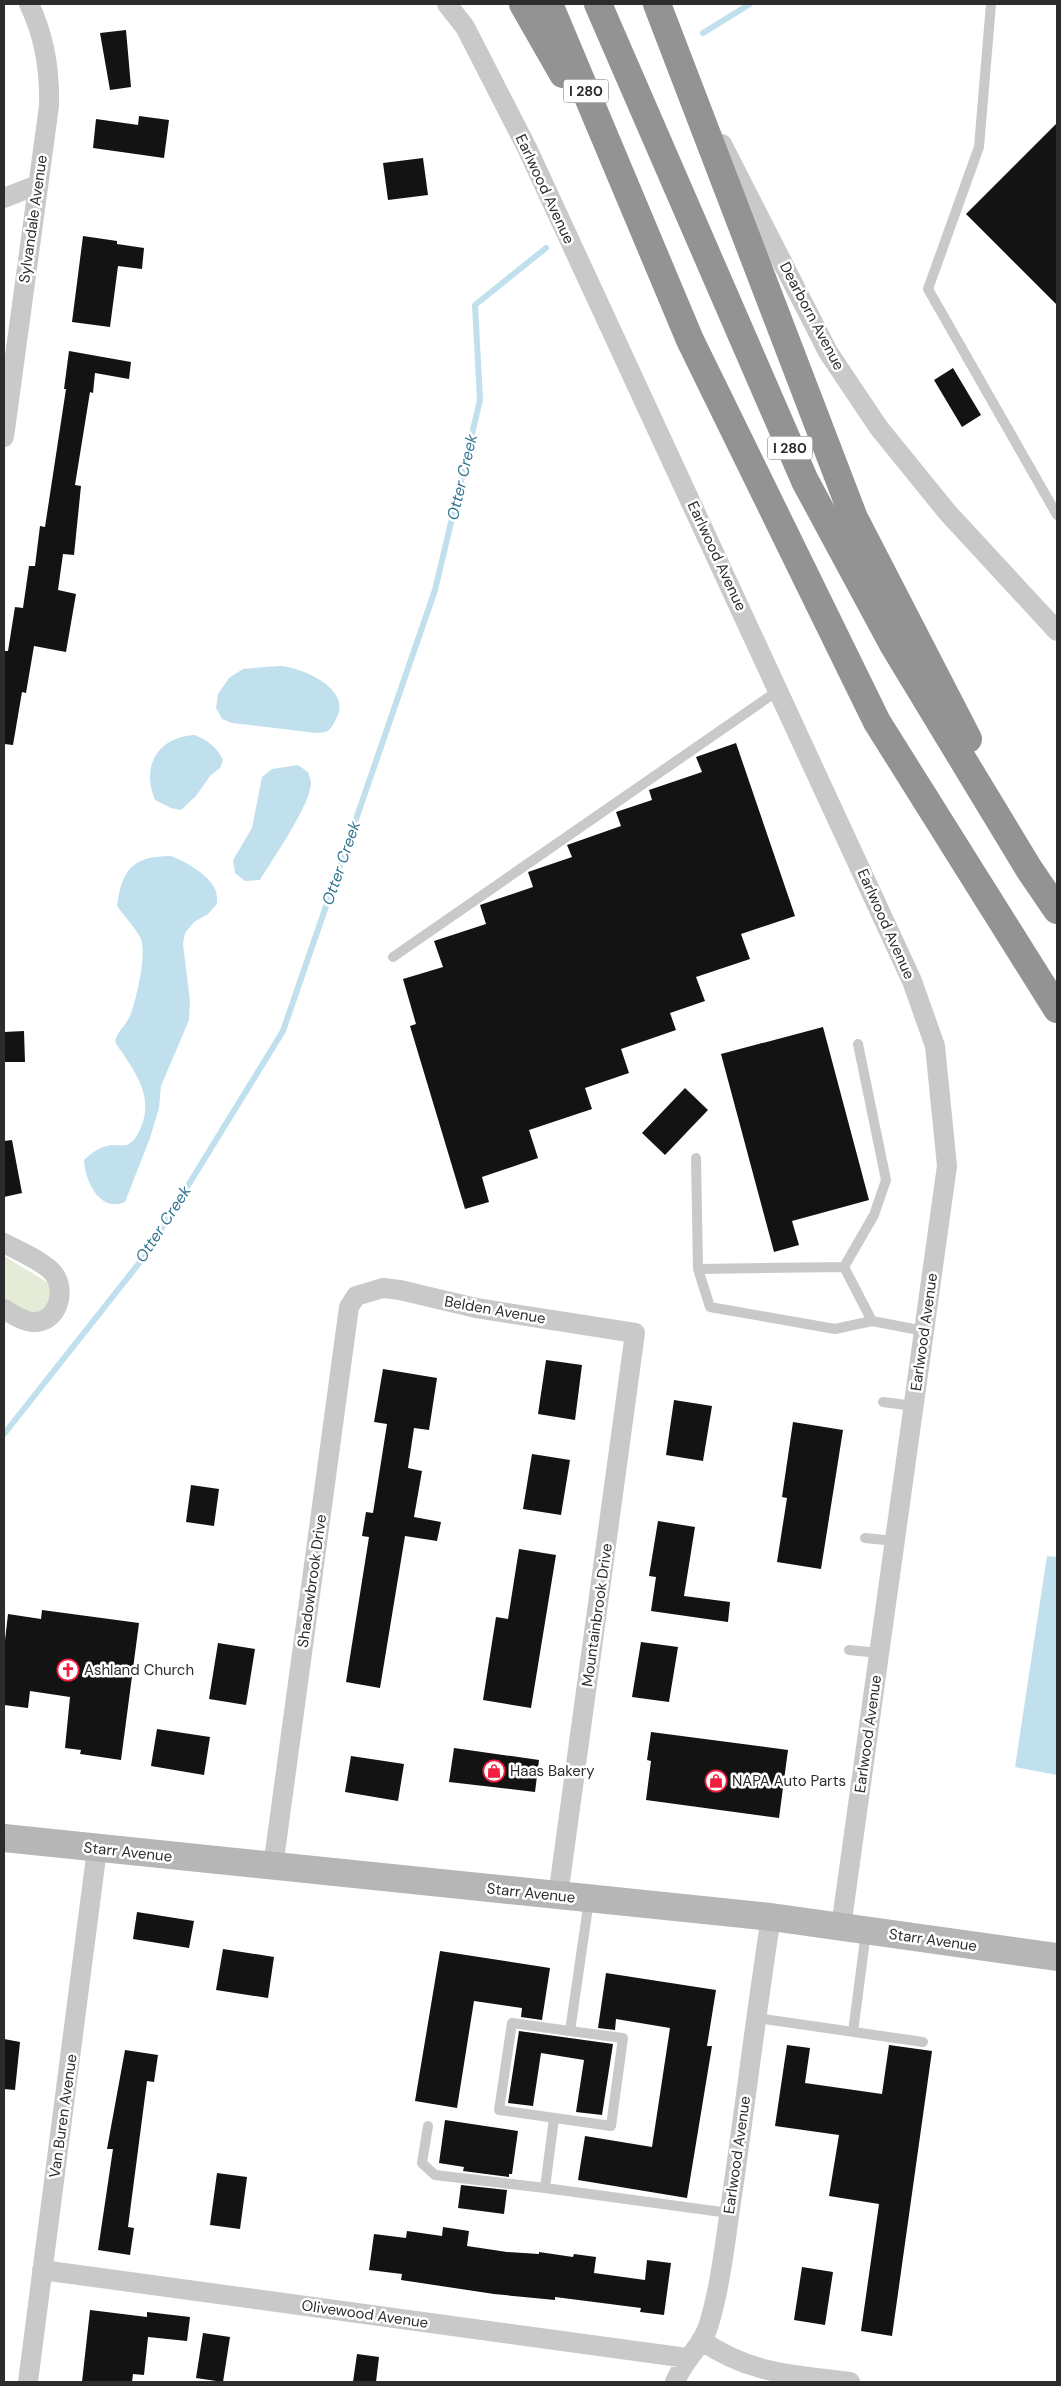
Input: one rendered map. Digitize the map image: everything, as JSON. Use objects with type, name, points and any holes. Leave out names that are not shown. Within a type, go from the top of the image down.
[{"type":"highway","points":[[523,4],[624,179]]},
{"type":"highway","name":"I 280","points":[[549,4],[690,340],[877,722],[1057,1009]]},
{"type":"highway","name":"I 280","points":[[598,4],[804,481],[894,646],[1029,869],[1057,910]]},
{"type":"highway","points":[[658,4],[854,518],[956,712],[1029,869]]},
{"type":"main road","name":"Starr Avenue","points":[[4,1838],[771,1917],[1057,1957]]},
{"type":"street","name":"Sylvandale Avenue","points":[[4,437],[49,106],[49,82],[44,46],[29,4]]},
{"type":"street","name":"Earlwood Avenue","points":[[448,4],[465,27],[527,148],[912,981],[934,1046],[947,1166],[879,1653],[854,1929]]},
{"type":"street","name":"Dearborn Avenue","points":[[670,39],[828,352],[879,428],[948,513],[1057,631]]},
{"type":"street","points":[[4,198],[37,185]]},
{"type":"street","points":[[4,1243],[53,1273],[59,1286],[59,1300],[54,1313],[46,1321],[31,1322],[4,1310]]},
{"type":"street","name":"Belden Avenue","points":[[356,1296],[383,1288],[400,1290],[476,1308],[635,1333]]},
{"type":"street","name":"Shadowbrook Drive","points":[[273,1867],[347,1319],[349,1307],[356,1296]]},
{"type":"street","name":"Mountainbrook Drive","points":[[558,1896],[635,1333]]},
{"type":"street","name":"Van Buren Avenue","points":[[28,2382],[97,1849]]},
{"type":"street","name":"Earlwood Avenue","points":[[675,2382],[687,2358],[709,2326],[729,2213],[771,1917]]},
{"type":"street","name":"Olivewood Avenue","points":[[42,2270],[687,2358]]},
{"type":"street","points":[[701,2340],[728,2357],[755,2368],[850,2382]]},
{"type":"lane","points":[[991,4],[979,148],[928,289],[1057,515]]},
{"type":"lane","points":[[393,957],[779,690]]},
{"type":"lane","points":[[844,1267],[874,1215],[886,1180],[858,1044]]},
{"type":"lane","points":[[696,1158],[698,1269],[710,1307],[835,1329],[872,1321],[924,1330]]},
{"type":"lane","points":[[844,1267],[872,1321]]},
{"type":"lane","points":[[698,1269],[844,1267]]},
{"type":"lane","points":[[883,1402],[914,1406]]},
{"type":"lane","points":[[864,1538],[895,1541]]},
{"type":"lane","points":[[849,1650],[879,1653]]},
{"type":"lane","points":[[570,2031],[590,1899]]},
{"type":"lane","points":[[853,2032],[854,1929]]},
{"type":"lane","points":[[757,2018],[923,2042]]},
{"type":"lane","points":[[512,2023],[570,2031],[623,2038],[611,2126],[499,2110],[512,2023]]},
{"type":"lane","points":[[545,2188],[554,2118]]},
{"type":"lane","points":[[428,2126],[422,2164],[435,2175],[729,2213]]},
{"type":"green space","points":[[4,1256],[50,1284],[53,1304],[32,1315],[4,1301]]},
{"type":"water","points":[[288,667],[307,673],[326,684],[334,692],[338,700],[339,709],[331,728],[316,733],[232,723],[222,719],[216,708],[218,694],[229,678],[243,669]]},
{"type":"water","points":[[195,735],[212,745],[223,760],[220,768],[210,776],[196,796],[181,810],[171,808],[155,800],[151,788],[151,765],[162,748],[171,741]]},
{"type":"water","points":[[298,765],[308,772],[311,782],[305,804],[260,880],[245,881],[235,873],[233,860],[252,828],[262,777],[272,769]]},
{"type":"water","points":[[171,856],[190,865],[207,878],[216,891],[217,904],[208,914],[194,922],[185,933],[183,944],[190,1001],[189,1020],[161,1086],[159,1108],[150,1138],[125,1202],[108,1203],[95,1193],[87,1177],[84,1160],[93,1152],[103,1147],[127,1145],[132,1142],[138,1135],[145,1115],[145,1103],[140,1082],[115,1042],[117,1035],[130,1016],[138,988],[143,953],[140,937],[117,906],[119,893],[126,874],[139,862]]},
{"type":"water","points":[[1047,1556],[1057,1557],[1057,1775],[1015,1767]]},
{"type":"building","points":[[126,30],[131,87],[110,90],[100,33]]},
{"type":"building","points":[[139,116],[169,120],[164,158],[93,148],[96,119],[138,125]]},
{"type":"building","points":[[1057,123],[1057,305],[966,214]]},
{"type":"building","points":[[423,158],[428,195],[388,200],[383,163]]},
{"type":"building","points":[[83,236],[117,241],[117,244],[144,248],[142,269],[118,266],[110,327],[72,322]]},
{"type":"building","points":[[69,351],[131,362],[129,379],[95,373],[93,393],[90,392],[75,485],[81,486],[74,555],[63,554],[58,590],[76,594],[66,652],[34,646],[26,693],[22,692],[13,745],[4,744],[4,651],[8,651],[15,607],[23,608],[29,566],[35,566],[40,526],[45,527],[66,389],[64,389]]},
{"type":"building","points":[[953,368],[981,415],[962,427],[934,380]]},
{"type":"building","points":[[736,743],[795,916],[741,934],[750,959],[696,977],[705,1001],[670,1013],[676,1030],[621,1049],[629,1073],[585,1088],[592,1109],[529,1130],[538,1158],[482,1177],[489,1202],[465,1209],[410,1026],[416,1024],[403,979],[443,967],[434,941],[486,924],[480,905],[533,887],[528,872],[572,857],[567,845],[621,826],[616,812],[652,800],[649,790],[702,772],[696,757]]},
{"type":"building","points":[[823,1027],[869,1200],[792,1221],[799,1245],[774,1252],[721,1054]]},
{"type":"building","points":[[24,1031],[25,1062],[4,1062],[4,1032]]},
{"type":"building","points":[[685,1088],[708,1110],[665,1155],[642,1133]]},
{"type":"building","points":[[12,1140],[22,1193],[4,1197],[4,1141]]},
{"type":"building","points":[[546,1360],[582,1365],[575,1420],[538,1414]]},
{"type":"building","points":[[383,1369],[437,1378],[429,1430],[414,1428],[408,1468],[422,1471],[414,1517],[441,1522],[437,1541],[405,1536],[380,1688],[346,1682],[369,1537],[362,1536],[366,1512],[373,1513],[387,1424],[374,1422]]},
{"type":"building","points":[[674,1400],[712,1406],[703,1461],[666,1455]]},
{"type":"building","points":[[793,1422],[843,1430],[821,1569],[777,1562],[787,1498],[782,1497]]},
{"type":"building","points":[[532,1454],[570,1460],[561,1515],[523,1509]]},
{"type":"building","points":[[191,1485],[219,1489],[214,1526],[186,1522]]},
{"type":"building","points":[[658,1521],[695,1527],[684,1596],[730,1602],[728,1622],[651,1611],[656,1577],[649,1576]]},
{"type":"building","points":[[519,1549],[556,1555],[531,1708],[483,1700],[496,1617],[508,1619]]},
{"type":"building","name":"Ashland Church","points":[[42,1610],[139,1623],[121,1760],[80,1754],[81,1750],[65,1748],[70,1697],[30,1691],[28,1708],[4,1705],[4,1649],[8,1614],[41,1619]]},
{"type":"building","points":[[641,1642],[678,1647],[669,1702],[632,1697]]},
{"type":"building","points":[[218,1643],[255,1649],[246,1705],[209,1699]]},
{"type":"building","points":[[157,1729],[210,1737],[204,1775],[151,1766]]},
{"type":"building","name":"NAPA Auto Parts","points":[[651,1732],[788,1750],[779,1818],[646,1800],[651,1761],[647,1760]]},
{"type":"building","name":"Haas Bakery","points":[[454,1748],[539,1760],[535,1792],[449,1782]]},
{"type":"building","points":[[351,1756],[404,1764],[398,1801],[345,1792]]},
{"type":"building","points":[[137,1912],[194,1921],[189,1948],[133,1939]]},
{"type":"building","points":[[223,1949],[274,1957],[268,1998],[216,1990]]},
{"type":"building","points":[[440,1951],[550,1968],[542,2020],[521,2017],[522,2008],[474,2001],[457,2108],[415,2101]]},
{"type":"building","points":[[606,1973],[716,1990],[707,2046],[712,2046],[687,2198],[578,2180],[585,2136],[652,2147],[670,2028],[616,2019],[615,2030],[598,2028]]},
{"type":"building","points":[[519,2031],[613,2044],[602,2115],[576,2112],[584,2060],[541,2053],[533,2106],[508,2103]]},
{"type":"building","points":[[4,2039],[20,2042],[15,2090],[4,2089]]},
{"type":"building","points":[[787,2045],[810,2048],[805,2083],[882,2094],[889,2045],[932,2051],[892,2336],[861,2331],[879,2204],[829,2196],[839,2135],[775,2126]]},
{"type":"building","points":[[125,2050],[158,2055],[154,2082],[147,2081],[128,2227],[134,2228],[130,2255],[98,2250],[113,2149],[107,2149]]},
{"type":"building","points":[[445,2120],[518,2131],[512,2174],[509,2174],[509,2177],[463,2171],[464,2167],[439,2163]]},
{"type":"building","points":[[217,2173],[247,2177],[240,2229],[210,2225]]},
{"type":"building","points":[[461,2185],[507,2190],[504,2214],[458,2208]]},
{"type":"building","points":[[443,2227],[469,2231],[467,2246],[507,2252],[539,2254],[539,2252],[573,2257],[574,2254],[596,2257],[594,2273],[645,2280],[647,2260],[671,2263],[664,2315],[640,2312],[641,2308],[555,2297],[555,2300],[494,2294],[401,2280],[402,2274],[369,2270],[374,2234],[406,2238],[407,2231],[442,2236]]},
{"type":"building","points":[[802,2267],[833,2272],[825,2325],[794,2320]]},
{"type":"building","points":[[90,2310],[147,2317],[147,2312],[190,2317],[187,2341],[148,2337],[144,2375],[133,2374],[132,2382],[82,2382]]},
{"type":"building","points":[[203,2333],[230,2337],[223,2382],[196,2378]]},
{"type":"building","points":[[357,2354],[379,2357],[376,2382],[353,2382]]},
{"type":"waterway","name":"Otter Creek","points":[[703,33],[750,4]]},
{"type":"waterway","name":"Otter Creek","points":[[4,1434],[144,1257],[283,1031],[435,590],[480,400],[475,305],[546,248]]},
{"type":"place","name":"Ashland Church","points":[[68,1670]]},
{"type":"place","name":"Haas Bakery","points":[[494,1771]]},
{"type":"place","name":"NAPA Auto Parts","points":[[716,1781]]}]
